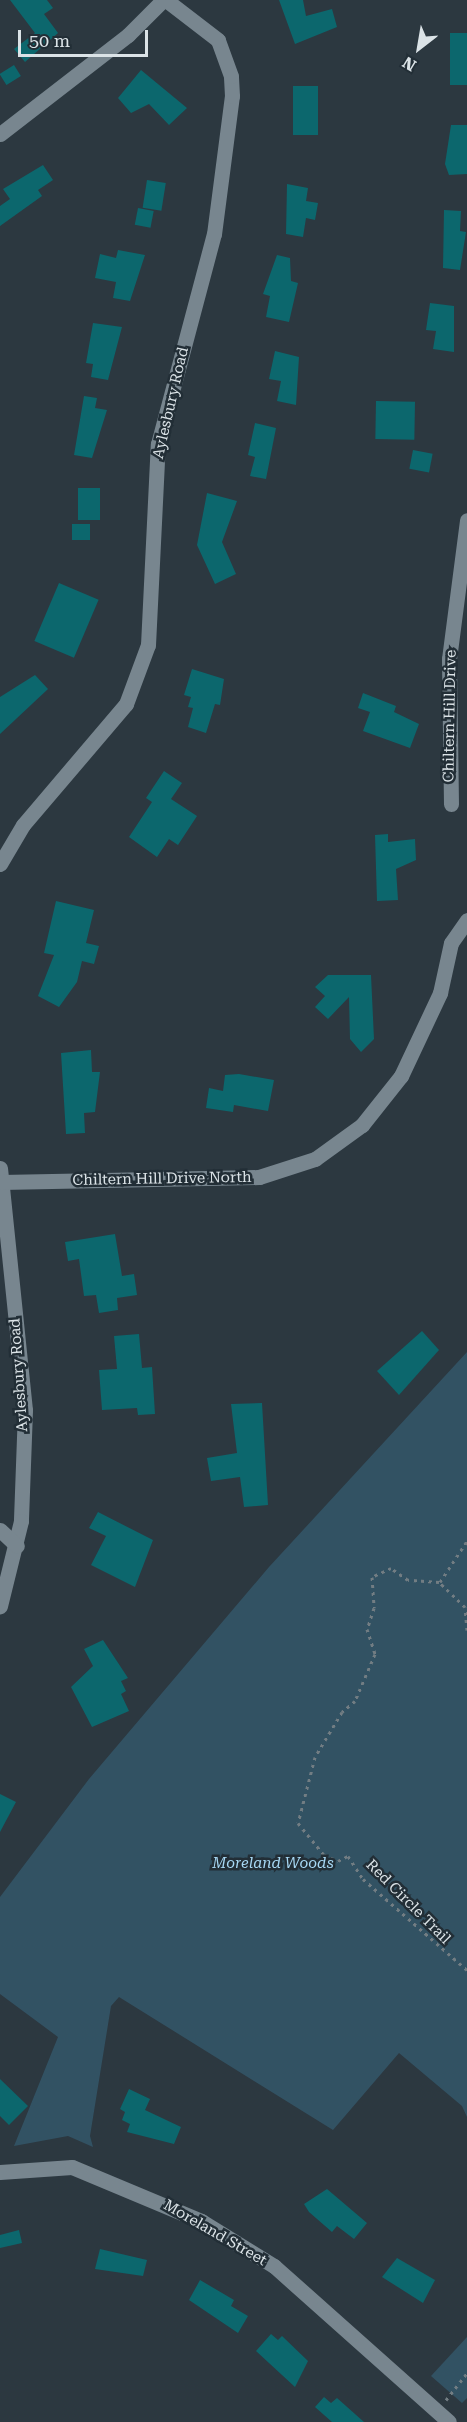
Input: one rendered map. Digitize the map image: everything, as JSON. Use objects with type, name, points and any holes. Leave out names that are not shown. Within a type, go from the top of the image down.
[{"type":"street","points":[[0,134],[164,0]]},
{"type":"street","name":"Aylesbury Road","points":[[0,864],[23,825],[126,704],[148,645],[158,444],[214,234],[232,96],[229,66],[218,40],[164,0]]},
{"type":"street","name":"Chiltern Hill Drive","points":[[451,804],[449,659],[467,520]]},
{"type":"street","name":"Chiltern Hill Drive North","points":[[1,1175],[259,1177],[315,1159],[362,1125],[401,1076],[440,993],[451,943],[467,920]]},
{"type":"street","name":"Aylesbury Road","points":[[0,1606],[17,1546],[25,1410],[1,1175]]},
{"type":"street","points":[[0,1530],[17,1546]]},
{"type":"street","name":"Moreland Street","points":[[0,2172],[72,2167],[201,2221],[274,2266],[449,2422]]},
{"type":"path","points":[[467,1541],[439,1582],[465,1607],[467,1630]]},
{"type":"path","name":"Red Circle Trail","points":[[439,1582],[408,1580],[391,1568],[372,1576],[374,1608],[368,1629],[375,1654],[355,1701],[342,1712],[315,1757],[298,1823],[324,1855],[338,1861],[348,1856],[363,1879],[467,1970]]},
{"type":"path","points":[[437,2411],[467,2373]]},
{"type":"green space","name":"Moreland Woods","points":[[467,1352],[467,2117],[462,2106],[399,2053],[333,2130],[119,1997],[111,2006],[90,2136],[93,2147],[68,2136],[14,2146],[58,2037],[0,1994],[0,1897],[89,1779],[269,1567]]},
{"type":"green space","points":[[467,2337],[467,2398],[462,2403],[431,2376]]},
{"type":"building","points":[[10,0],[47,0],[53,8],[44,14],[58,33],[25,62],[14,49],[35,33]]},
{"type":"building","points":[[279,0],[303,0],[306,16],[332,9],[337,27],[295,44]]},
{"type":"building","points":[[450,33],[467,33],[467,85],[450,85]]},
{"type":"building","points":[[14,65],[21,76],[6,85],[0,74]]},
{"type":"building","points":[[141,70],[187,108],[169,125],[149,104],[131,113],[118,98]]},
{"type":"building","points":[[293,86],[318,86],[318,135],[293,135]]},
{"type":"building","points":[[451,125],[467,125],[467,174],[449,175],[445,164]]},
{"type":"building","points":[[43,165],[53,180],[38,190],[42,196],[0,226],[0,206],[10,199],[3,189]]},
{"type":"building","points":[[147,180],[166,183],[161,211],[143,208]]},
{"type":"building","points":[[287,184],[308,188],[306,201],[318,203],[315,220],[306,218],[303,237],[286,234]]},
{"type":"building","points":[[138,208],[154,211],[150,228],[135,225]]},
{"type":"building","points":[[444,210],[461,211],[460,231],[466,232],[460,270],[443,268]]},
{"type":"building","points":[[118,250],[145,255],[130,301],[113,298],[116,282],[95,278],[100,254],[116,258]]},
{"type":"building","points":[[277,255],[290,258],[291,281],[298,283],[289,322],[266,317],[270,296],[263,294]]},
{"type":"building","points":[[430,303],[454,306],[454,352],[433,349],[436,331],[426,330]]},
{"type":"building","points":[[93,323],[122,327],[108,380],[91,377],[93,364],[86,363]]},
{"type":"building","points":[[275,351],[299,357],[296,405],[277,401],[281,381],[269,379]]},
{"type":"building","points":[[84,396],[97,398],[95,408],[107,410],[92,458],[74,455]]},
{"type":"building","points":[[376,401],[415,402],[414,440],[375,439]]},
{"type":"building","points":[[255,423],[276,428],[266,479],[250,476],[255,457],[248,455]]},
{"type":"building","points":[[413,450],[433,454],[429,472],[409,469]]},
{"type":"building","points":[[78,488],[100,488],[100,520],[78,520]]},
{"type":"building","points":[[207,493],[237,501],[222,542],[236,574],[215,584],[197,545]]},
{"type":"building","points":[[72,524],[90,524],[90,540],[72,540]]},
{"type":"building","points":[[59,583],[99,600],[74,658],[34,641]]},
{"type":"building","points":[[192,669],[224,679],[220,705],[215,704],[206,733],[188,727],[193,708],[188,707],[191,697],[184,695]]},
{"type":"building","points":[[35,675],[48,689],[0,734],[0,697]]},
{"type":"building","points":[[363,693],[396,706],[394,712],[419,724],[410,748],[363,731],[370,712],[358,708]]},
{"type":"building","points":[[164,771],[182,783],[171,799],[197,816],[178,845],[169,839],[157,857],[129,837],[152,802],[146,798]]},
{"type":"building","points":[[388,834],[388,842],[415,839],[416,860],[396,869],[398,900],[377,901],[375,835]]},
{"type":"building","points":[[56,901],[94,910],[86,943],[99,946],[94,964],[82,961],[77,982],[59,1007],[38,996],[54,955],[44,953]]},
{"type":"building","points":[[328,975],[371,975],[374,1039],[361,1052],[350,1039],[349,997],[328,1019],[315,1007],[325,996],[315,987]]},
{"type":"building","points":[[91,1050],[92,1072],[100,1072],[95,1112],[84,1113],[85,1133],[66,1134],[61,1053]]},
{"type":"building","points":[[239,1074],[274,1080],[268,1111],[234,1105],[233,1112],[206,1108],[209,1088],[223,1091],[225,1075]]},
{"type":"building","points":[[115,1234],[122,1276],[134,1274],[137,1295],[117,1298],[118,1310],[99,1313],[96,1295],[84,1296],[79,1259],[68,1261],[65,1242]]},
{"type":"building","points":[[422,1331],[439,1350],[399,1395],[377,1371]]},
{"type":"building","points":[[139,1334],[142,1368],[152,1367],[155,1414],[138,1415],[137,1408],[102,1410],[99,1370],[117,1369],[114,1336]]},
{"type":"building","points":[[262,1403],[268,1505],[244,1507],[240,1477],[211,1481],[207,1458],[237,1453],[231,1404]]},
{"type":"building","points":[[98,1512],[153,1540],[135,1587],[91,1565],[106,1536],[89,1528]]},
{"type":"building","points":[[103,1640],[128,1678],[121,1681],[126,1691],[121,1694],[129,1711],[92,1727],[71,1687],[93,1666],[84,1649]]},
{"type":"building","points":[[0,1794],[16,1802],[0,1832]]},
{"type":"building","points":[[0,2079],[28,2106],[9,2125],[0,2116]]},
{"type":"building","points":[[129,2089],[150,2099],[145,2110],[181,2127],[174,2144],[127,2132],[130,2124],[122,2120],[125,2112],[120,2109]]},
{"type":"building","points":[[327,2189],[367,2223],[354,2239],[337,2226],[332,2232],[309,2212],[304,2204]]},
{"type":"building","points":[[19,2230],[22,2243],[0,2248],[0,2235]]},
{"type":"building","points":[[100,2249],[147,2260],[143,2276],[95,2269]]},
{"type":"building","points":[[397,2258],[435,2280],[423,2303],[382,2277]]},
{"type":"building","points":[[200,2280],[234,2300],[231,2306],[248,2316],[238,2333],[189,2300]]},
{"type":"building","points":[[271,2334],[278,2340],[282,2336],[308,2361],[295,2387],[256,2351]]},
{"type":"building","points":[[324,2397],[331,2403],[337,2398],[364,2422],[332,2422],[315,2407]]}]
